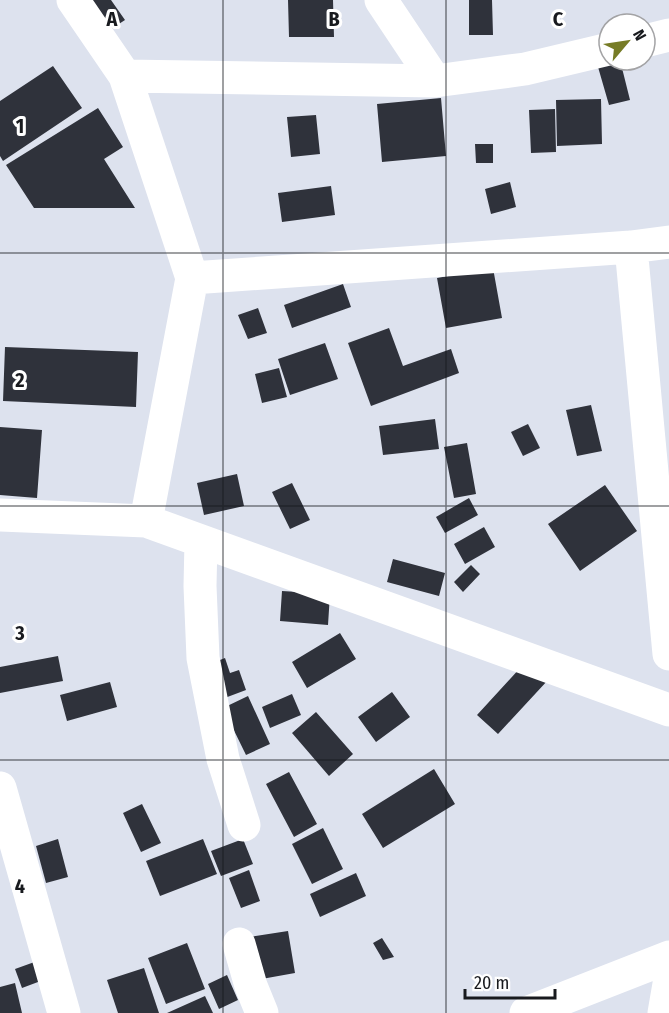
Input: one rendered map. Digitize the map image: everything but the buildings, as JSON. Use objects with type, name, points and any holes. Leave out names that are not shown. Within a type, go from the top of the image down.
[{"type":"street","points":[[73,0],[125,76],[192,278],[146,521]]},
{"type":"street","points":[[381,0],[435,81]]},
{"type":"street","points":[[125,76],[435,81],[525,69],[597,52]]},
{"type":"street","points":[[192,278],[669,243]]},
{"type":"street","points":[[631,247],[669,654]]},
{"type":"street","points":[[0,515],[146,521],[669,710]]},
{"type":"street","points":[[201,541],[203,658],[223,759],[244,825]]},
{"type":"street","points":[[0,788],[64,1013]]},
{"type":"street","points":[[239,944],[251,986],[262,1013]]},
{"type":"street","points":[[526,1013],[669,957]]},
{"type":"street","points":[[664,1013],[669,984]]}]
